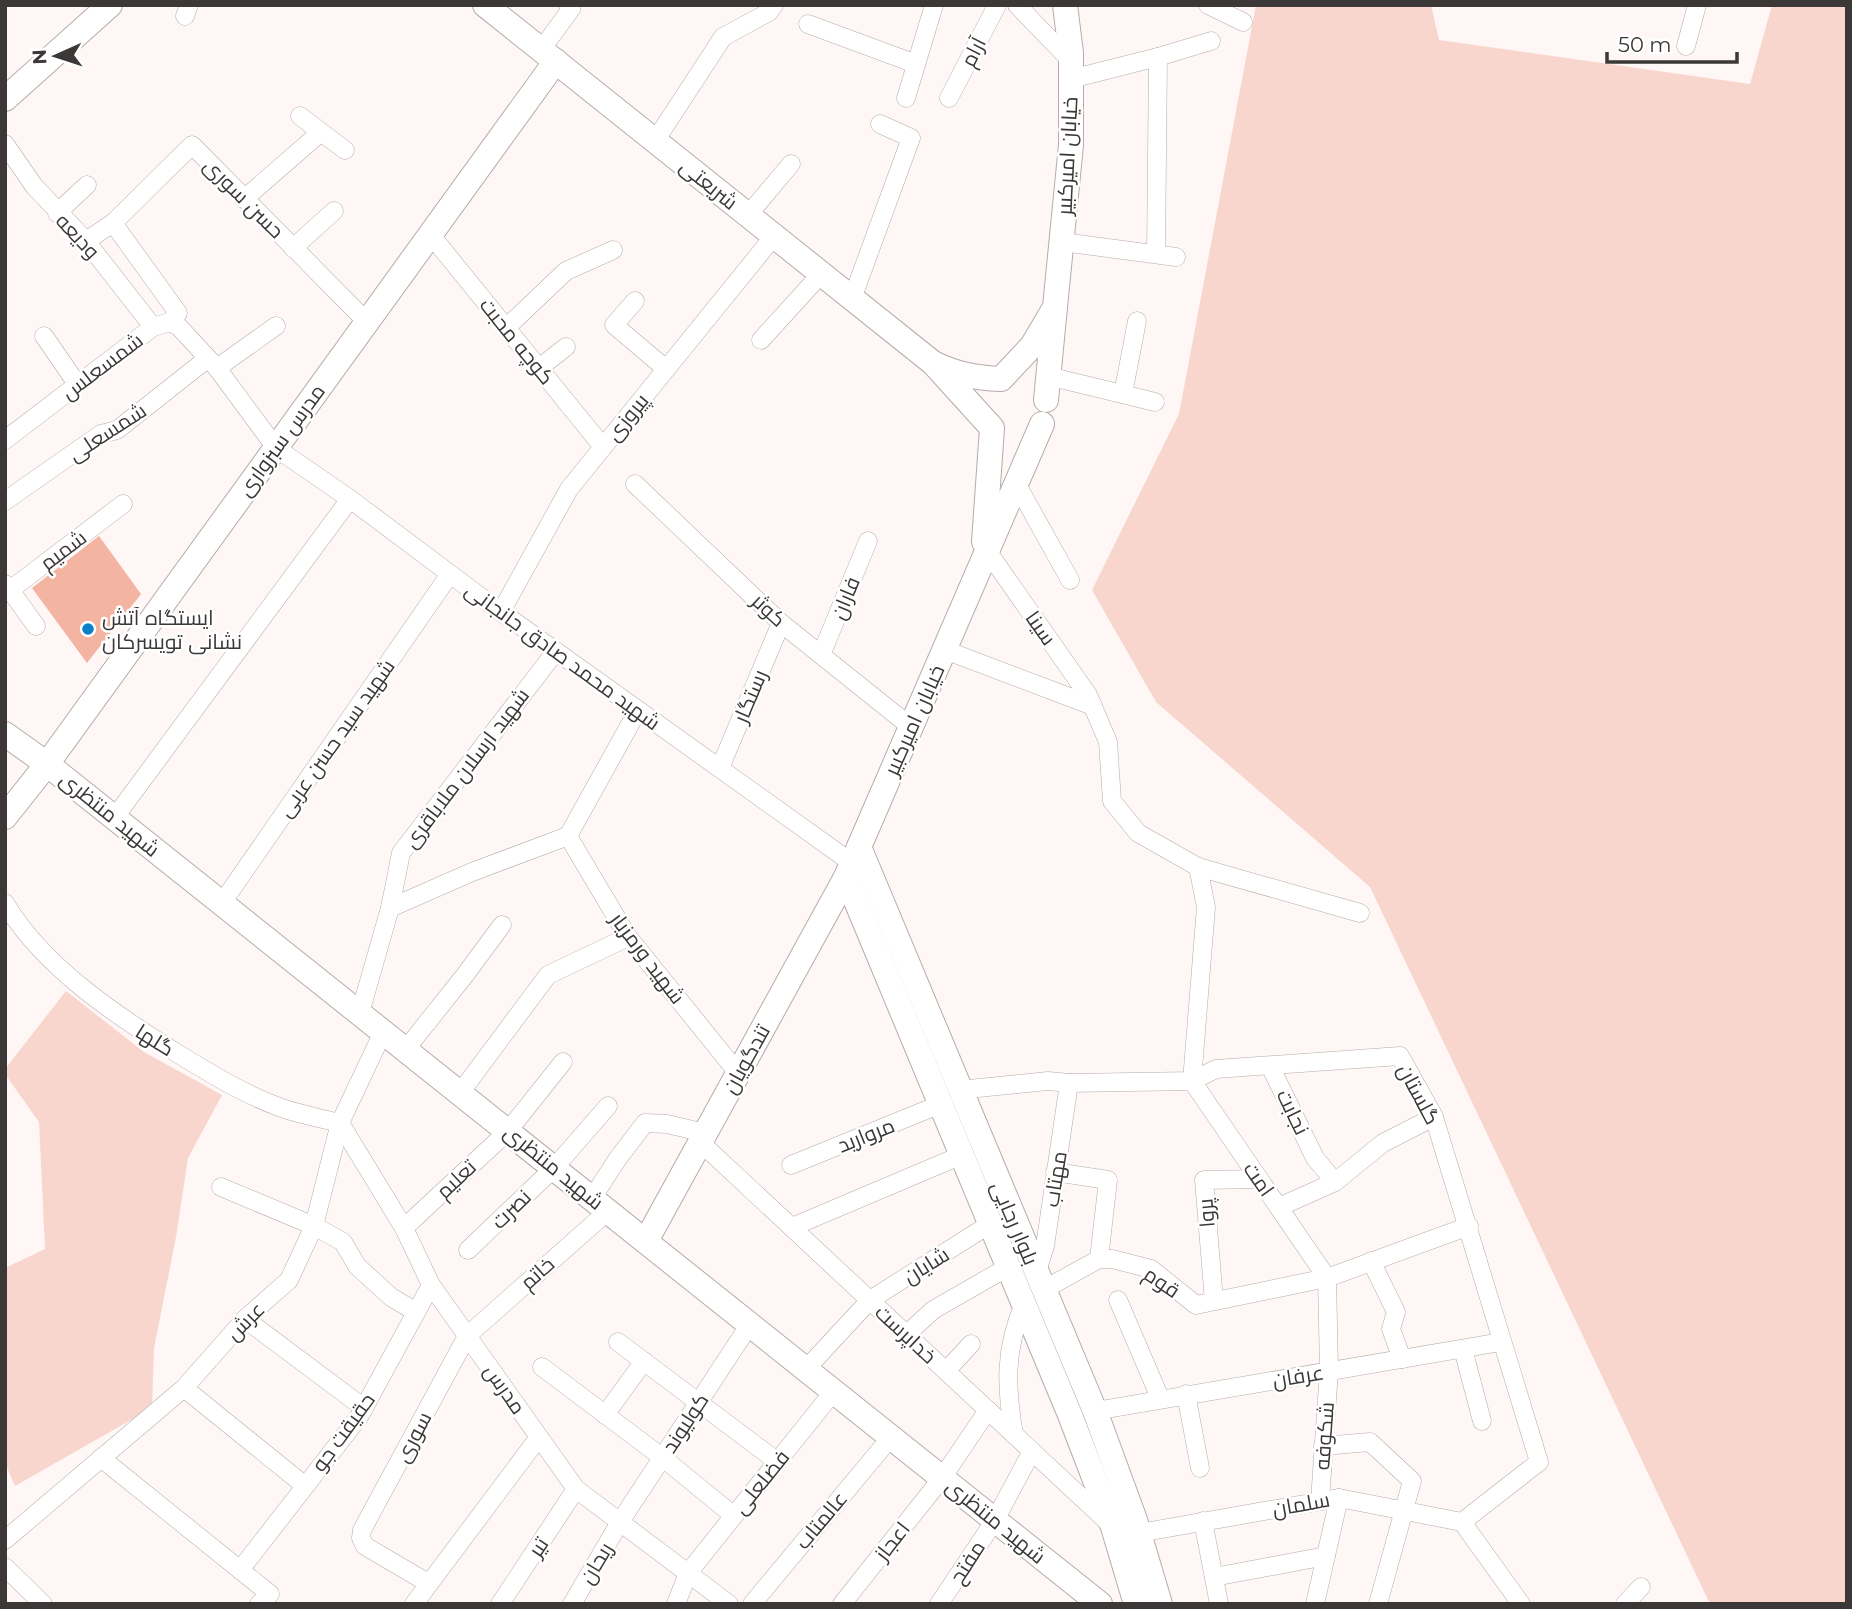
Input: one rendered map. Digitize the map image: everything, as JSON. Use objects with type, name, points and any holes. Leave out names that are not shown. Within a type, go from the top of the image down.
[{"type":"main road","points":[[5,99],[110,5]]},
{"type":"main road","name":"شریعتی","points":[[485,5],[933,363]]},
{"type":"main road","name":"خیابان امیرکبیر","points":[[852,862],[1016,484],[1045,400],[1071,145],[1071,70],[1065,5]]},
{"type":"main road","name":"مدرس سبزواری","points":[[5,817],[47,764],[430,234],[549,56]]},
{"type":"main road","points":[[985,558],[992,428],[987,421],[984,405],[989,390],[1032,346],[1055,307]]},
{"type":"main road","points":[[933,363],[954,373],[977,379],[1001,379],[1017,375],[1038,386],[1045,400],[1030,435],[1014,438],[998,433],[933,363]]},
{"type":"main road","name":"شهید منتظری","points":[[5,734],[115,817],[1100,1604]]},
{"type":"main road","name":"تندگویان","points":[[646,1241],[852,862]]},
{"type":"main road","name":"بلوار رجایی","points":[[852,862],[1034,1289],[1096,1450],[1139,1533],[1160,1604]]},
{"type":"main road","name":"بلوار رجایی","points":[[950,1097],[962,1155],[1008,1267],[1034,1289],[1095,1410],[1096,1450],[1113,1527],[1136,1604]]},
{"type":"street","points":[[549,56],[571,9],[568,5]]},
{"type":"street","points":[[655,141],[723,37],[769,12],[774,5]]},
{"type":"street","points":[[906,98],[934,5]]},
{"type":"street","name":"آرام","points":[[948,98],[997,5]]},
{"type":"street","points":[[1017,5],[1071,70],[1158,57],[1211,41]]},
{"type":"street","points":[[1208,5],[1243,22]]},
{"type":"street","points":[[1686,46],[1697,5]]},
{"type":"street","points":[[808,24],[916,64]]},
{"type":"street","points":[[1156,254],[1158,57]]},
{"type":"street","points":[[300,116],[345,150]]},
{"type":"street","points":[[852,299],[911,138],[880,124]]},
{"type":"street","points":[[244,199],[321,132]]},
{"type":"street","name":"ودیعه","points":[[5,144],[34,186],[162,325],[179,327],[212,364],[276,448]]},
{"type":"street","name":"حسن سوری","points":[[86,241],[113,223],[192,145],[367,322]]},
{"type":"street","points":[[748,215],[791,164]]},
{"type":"street","points":[[57,212],[87,185]]},
{"type":"street","points":[[293,248],[334,211]]},
{"type":"street","points":[[113,223],[178,313],[162,325]]},
{"type":"street","name":"کوچه محبت","points":[[430,234],[603,447]]},
{"type":"street","name":"پیروزی","points":[[501,612],[569,489],[774,236]]},
{"type":"street","points":[[1062,242],[1176,257]]},
{"type":"street","points":[[506,328],[566,271],[613,250]]},
{"type":"street","points":[[761,340],[821,274]]},
{"type":"street","points":[[635,301],[614,325],[666,369]]},
{"type":"street","points":[[1123,394],[1137,321]]},
{"type":"street","name":"شمسعلس","points":[[5,440],[77,384],[162,325]]},
{"type":"street","name":"شمسعلی","points":[[5,501],[101,434],[117,430],[212,364],[276,326]]},
{"type":"street","points":[[44,336],[77,384]]},
{"type":"street","points":[[539,368],[566,347]]},
{"type":"street","points":[[1045,400],[1123,394],[1155,402]]},
{"type":"street","name":"شهید محمد صادق جانجانی","points":[[276,448],[852,862]]},
{"type":"street","name":"کوثر","points":[[635,484],[781,623],[911,727]]},
{"type":"street","points":[[1016,484],[1070,580]]},
{"type":"street","points":[[115,817],[350,499]]},
{"type":"street","name":"شمیم","points":[[8,587],[123,504]]},
{"type":"street","name":"فاران","points":[[821,655],[868,541]]},
{"type":"street","name":"سینا","points":[[985,558],[1088,695],[1108,742],[1112,801],[1138,833],[1198,867],[1360,912]]},
{"type":"street","name":"شهید سید حسن عربی","points":[[222,903],[450,574]]},
{"type":"street","points":[[8,587],[36,626]]},
{"type":"street","name":"رستگار","points":[[720,768],[781,623]]},
{"type":"street","points":[[945,650],[1093,706]]},
{"type":"street","name":"شهید ارسلان ملاباقری","points":[[360,1013],[390,908],[401,853],[556,651]]},
{"type":"street","points":[[390,908],[472,872],[568,836],[638,710]]},
{"type":"street","name":"شهید ورمزیار","points":[[568,836],[628,937],[738,1073]]},
{"type":"street","points":[[1192,1081],[1206,907],[1198,867]]},
{"type":"street","name":"گلها","points":[[5,903],[13,916],[61,970],[130,1025],[218,1079],[279,1107],[340,1123]]},
{"type":"street","points":[[405,1049],[502,925]]},
{"type":"street","points":[[460,1093],[548,975],[628,937]]},
{"type":"street","name":"عرش","points":[[5,1541],[184,1388],[245,1319],[289,1280],[314,1226],[340,1123],[383,1032]]},
{"type":"street","name":"گلستان","points":[[950,1097],[1048,1081],[1192,1081],[1216,1069],[1400,1056],[1434,1117],[1539,1462],[1462,1522]]},
{"type":"street","name":"تعلیم","points":[[404,1228],[508,1131],[563,1062]]},
{"type":"street","name":"نجابت","points":[[1270,1066],[1315,1158],[1335,1182]]},
{"type":"street","name":"امت","points":[[1192,1081],[1327,1278]]},
{"type":"street","name":"مهتاب","points":[[1014,1435],[1007,1396],[1007,1365],[1013,1328],[1034,1289],[1045,1246],[1069,1083]]},
{"type":"street","name":"مروارید","points":[[791,1166],[950,1097]]},
{"type":"street","points":[[554,1168],[608,1106]]},
{"type":"street","points":[[1279,1208],[1335,1182],[1384,1143],[1434,1117]]},
{"type":"street","name":"مدرس","points":[[340,1123],[404,1228],[431,1285],[576,1489],[729,1604]]},
{"type":"street","name":"خاتم","points":[[467,1336],[600,1204],[645,1123],[667,1124],[702,1138]]},
{"type":"street","name":"خداپرست","points":[[702,1138],[792,1227],[1113,1527]]},
{"type":"street","points":[[792,1227],[962,1155]]},
{"type":"street","name":"نصرت","points":[[468,1250],[554,1168]]},
{"type":"street","points":[[1034,1289],[1099,1259],[1108,1180],[1055,1172]]},
{"type":"street","name":"پروا","points":[[1214,1301],[1203,1180],[1259,1179]]},
{"type":"street","points":[[221,1187],[314,1226],[343,1242],[358,1266],[391,1297],[416,1312]]},
{"type":"street","name":"شایان","points":[[806,1369],[870,1300],[990,1224]]},
{"type":"street","points":[[1329,1370],[1327,1278],[1469,1226]]},
{"type":"street","name":"قوم","points":[[1099,1259],[1112,1259],[1151,1269],[1196,1305],[1327,1278]]},
{"type":"street","points":[[1371,1261],[1395,1312],[1391,1329],[1402,1359]]},
{"type":"street","points":[[906,1334],[933,1310],[1008,1267]]},
{"type":"street","name":"حقیقت جو","points":[[240,1570],[364,1408],[431,1285]]},
{"type":"street","points":[[1118,1300],[1160,1398]]},
{"type":"street","points":[[245,1319],[364,1408]]},
{"type":"street","name":"کولیوند","points":[[620,1522],[750,1325]]},
{"type":"street","name":"سوری","points":[[428,1583],[365,1546],[361,1538],[362,1530],[467,1336]]},
{"type":"street","points":[[618,1342],[778,1462]]},
{"type":"street","name":"عرفان","points":[[1095,1410],[1501,1342]]},
{"type":"street","points":[[946,1371],[971,1344]]},
{"type":"street","points":[[1463,1349],[1482,1421]]},
{"type":"street","points":[[605,1415],[644,1361]]},
{"type":"street","points":[[542,1367],[663,1458],[734,1516]]},
{"type":"street","name":"شکوفه","points":[[1320,1501],[1329,1370]]},
{"type":"street","points":[[184,1388],[304,1485]]},
{"type":"street","name":"فضلعلی","points":[[676,1604],[688,1573],[834,1391]]},
{"type":"street","points":[[1186,1394],[1200,1468]]},
{"type":"street","name":"اعجاز","points":[[842,1604],[942,1478],[988,1410]]},
{"type":"street","points":[[414,1604],[539,1437]]},
{"type":"street","name":"عالمتاب","points":[[752,1604],[891,1437]]},
{"type":"street","points":[[1324,1446],[1370,1441],[1412,1481],[1378,1604]]},
{"type":"street","name":"مفتح","points":[[939,1604],[995,1520],[1032,1451]]},
{"type":"street","points":[[101,1458],[270,1594],[258,1604]]},
{"type":"street","name":"تیر","points":[[500,1604],[576,1489]]},
{"type":"street","points":[[1315,1604],[1339,1498]]},
{"type":"street","name":"سلمان","points":[[1139,1533],[1339,1498],[1462,1522]]},
{"type":"street","points":[[1203,1521],[1219,1604]]},
{"type":"street","name":"ریحان","points":[[572,1604],[620,1522]]},
{"type":"street","points":[[1462,1522],[1521,1604]]},
{"type":"street","points":[[1214,1577],[1326,1556]]},
{"type":"street","points":[[5,1567],[43,1604]]},
{"type":"street","points":[[1625,1604],[1641,1587]]},
{"type":"shaded area","points":[[1256,5],[1431,5],[1439,40],[1750,84],[1772,5],[1847,5],[1847,1604],[1710,1604],[1370,887],[1156,702],[1092,590],[1179,414]]},
{"type":"shaded area","points":[[66,991],[144,1052],[222,1095],[188,1158],[176,1237],[154,1348],[152,1408],[15,1486],[5,1463],[5,1268],[45,1249],[39,1122],[5,1074],[5,1069]]},
{"type":"building","name":"ایستگاه آتش نشانی تویسرکان","points":[[99,536],[141,594],[87,663],[32,588]]},
{"type":"place","name":"ایستگاه آتش نشانی تویسرکان","points":[[88,629]]}]
